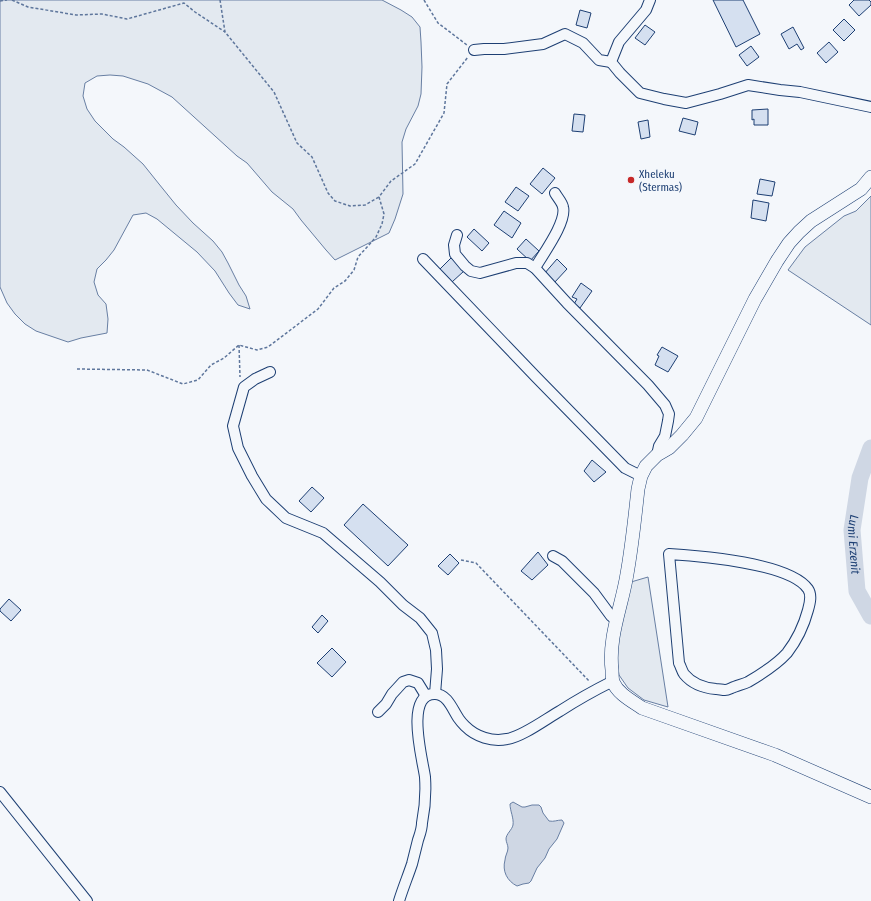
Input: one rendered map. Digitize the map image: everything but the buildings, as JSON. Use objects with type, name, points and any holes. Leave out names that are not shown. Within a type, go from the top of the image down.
[{"type":"main road","points":[[871,177],[861,189],[811,221],[790,243],[777,261],[755,299],[696,418],[682,435],[646,466],[641,476],[638,489],[627,575],[611,649],[613,681],[617,688],[626,697],[642,708],[775,756],[808,769],[871,798]]},
{"type":"street","points":[[611,62],[619,42],[646,10],[650,0]]},
{"type":"street","points":[[474,50],[504,49],[543,44],[565,34],[583,43],[599,60],[611,62],[620,74],[640,93],[664,99],[686,103],[720,94],[748,84],[800,92],[871,107]]},
{"type":"street","points":[[535,268],[559,228],[564,216],[563,206],[555,193]]},
{"type":"street","points":[[457,235],[454,245],[455,254],[471,271],[480,273],[516,263],[527,263],[535,268],[648,386],[665,405],[669,414],[665,436],[659,446],[657,455]]},
{"type":"street","points":[[424,259],[525,366],[625,468],[641,476]]},
{"type":"street","points":[[270,372],[254,379],[244,387],[233,426],[238,448],[266,499],[286,518],[323,533],[380,582],[403,605],[420,618],[432,632],[438,669],[430,695],[420,704],[417,713],[421,758],[425,777],[422,824],[412,863],[399,901]]},
{"type":"street","points":[[669,554],[736,561],[781,572],[795,578],[807,588],[810,596],[806,618],[798,637],[786,653],[768,669],[747,682],[726,690],[706,688],[690,680],[683,673],[679,663],[669,554]]},
{"type":"street","points":[[553,556],[562,561],[594,593],[611,616],[617,621]]},
{"type":"street","points":[[378,712],[403,682],[409,680],[418,683],[430,695],[441,695],[446,699],[468,729],[479,736],[491,740],[507,740],[520,735],[580,698],[613,681]]},
{"type":"street","points":[[0,792],[86,901]]},
{"type":"path","points":[[0,1],[7,0]]},
{"type":"path","points":[[12,0],[28,8],[76,15],[102,14],[127,19],[184,3],[225,32],[274,92],[297,143],[312,157],[328,193],[335,201],[350,206],[365,205],[379,197],[391,181],[415,164],[444,113],[447,84],[474,50],[438,23],[424,0]]},
{"type":"path","points":[[220,0],[225,32]]},
{"type":"path","points":[[239,345],[257,350],[268,347],[318,309],[334,288],[345,281],[354,270],[358,257],[376,237],[382,224],[384,214],[379,197]]},
{"type":"path","points":[[77,369],[147,370],[183,384],[198,380],[211,365],[224,358],[239,345]]},
{"type":"path","points":[[239,345],[240,383],[244,387]]},
{"type":"path","points":[[461,560],[476,563],[597,689]]},
{"type":"shaded area","points":[[0,0],[382,0],[401,10],[412,17],[420,27],[422,67],[421,94],[418,106],[406,129],[402,142],[403,194],[389,233],[335,260],[293,209],[272,192],[247,163],[237,156],[172,97],[148,84],[123,76],[97,76],[85,83],[83,96],[87,109],[95,121],[113,139],[143,164],[176,205],[213,241],[222,252],[246,296],[250,309],[238,305],[215,271],[197,252],[157,219],[146,213],[133,215],[114,250],[97,269],[94,282],[98,295],[106,304],[108,319],[107,333],[68,342],[36,331],[25,324],[15,314],[7,303],[0,287]]},
{"type":"shaded area","points":[[871,196],[871,325],[788,270],[805,247],[844,216],[856,211]]},
{"type":"shaded area","points":[[648,577],[668,707],[644,700],[628,688],[619,675],[616,654],[631,582]]},
{"type":"shaded area","points":[[513,802],[522,807],[539,805],[549,821],[562,820],[564,823],[557,839],[537,868],[531,881],[529,883],[517,886],[510,881],[504,868],[505,858],[508,851],[506,837],[513,825],[510,804]]},
{"type":"waterway","name":"Lumi Erzenit","points":[[871,448],[860,478],[852,530],[857,591],[871,616]]},
{"type":"place","name":"Xheleku (Stermas)","points":[[631,180]]}]
